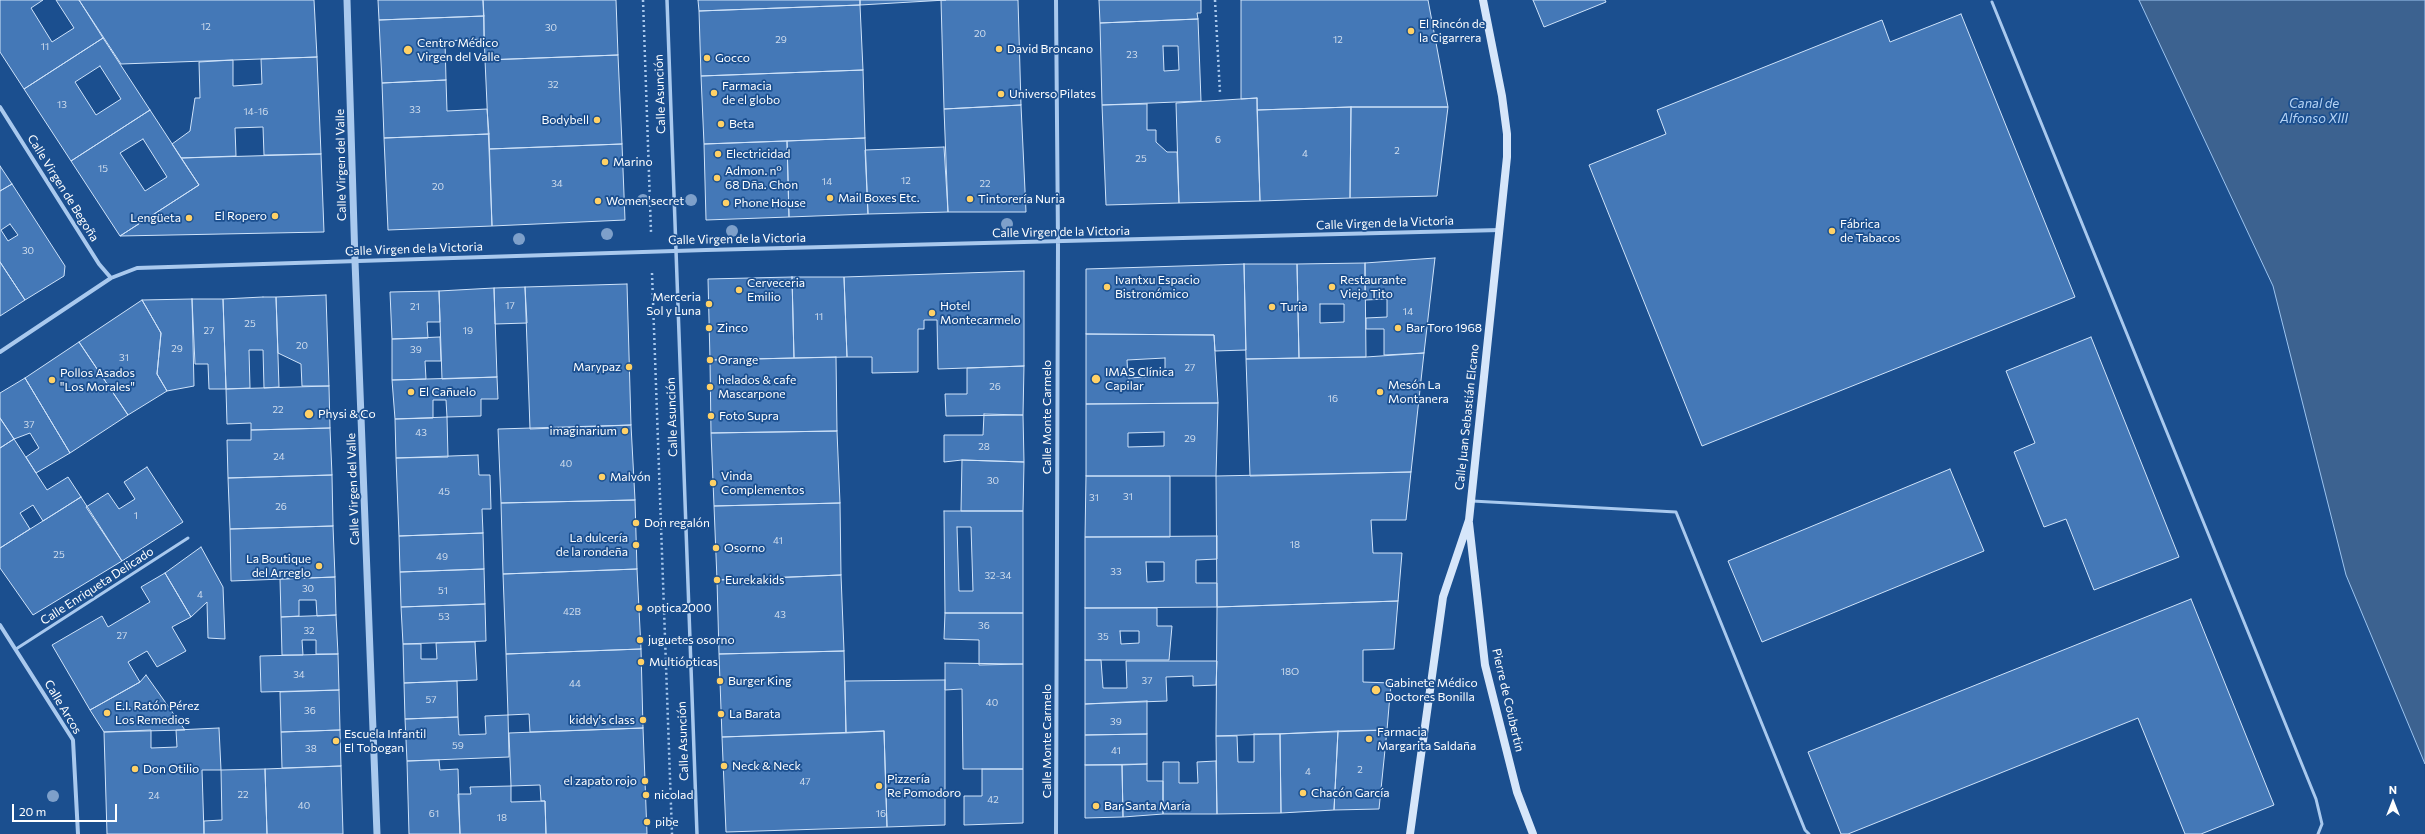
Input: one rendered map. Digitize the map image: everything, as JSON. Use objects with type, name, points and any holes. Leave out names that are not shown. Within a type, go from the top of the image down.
[{"type":"main road","name":"Calle Juan Sebastián Elcano","points":[[1410,834],[1443,597],[1468,520],[1507,157],[1507,134],[1483,0]]},
{"type":"main road","name":"Pierre de Coubertin","points":[[1468,520],[1485,665],[1517,792],[1533,834]]},
{"type":"street","name":"Calle Virgen del Valle","points":[[347,0],[355,261],[377,834]]},
{"type":"street","name":"Calle Asunción","points":[[667,0],[697,834]]},
{"type":"street","name":"Calle Monte Carmelo","points":[[1056,0],[1058,242],[1056,834]]},
{"type":"street","name":"Calle Virgen de Begoña","points":[[0,107],[99,264],[111,278]]},
{"type":"street","name":"Calle Virgen de la Victoria","points":[[0,352],[111,278],[137,268],[676,251],[1500,230]]},
{"type":"street","name":"Calle Arcos","points":[[0,625],[73,740],[78,834]]},
{"type":"lane","points":[[1992,2],[2316,799],[2322,824],[2318,834]]},
{"type":"lane","points":[[1470,501],[1676,512],[1805,830],[1809,834]]},
{"type":"lane","name":"Calle Enriqueta Delicado","points":[[16,650],[188,538]]},
{"type":"path","points":[[643,0],[672,834]]},
{"type":"path","points":[[1214,0],[1220,93]]},
{"type":"water","name":"Canal de Alfonso XIII","points":[[2139,0],[2425,0],[2425,764],[2346,575],[2273,286]]},
{"type":"building","points":[[0,0],[43,0],[31,8],[52,42],[74,28],[56,0],[79,0],[103,38],[24,89],[0,52]]},
{"type":"building","points":[[79,0],[314,0],[317,57],[121,64]]},
{"type":"building","points":[[378,0],[483,0],[484,16],[379,20]]},
{"type":"building","points":[[483,0],[616,0],[618,55],[485,60]]},
{"type":"building","points":[[698,0],[860,0],[860,5],[699,11]]},
{"type":"building","points":[[860,0],[946,0],[860,5]]},
{"type":"building","points":[[941,0],[1018,0],[1021,105],[944,109]]},
{"type":"building","points":[[1099,0],[1201,0],[1201,13],[1197,13],[1198,19],[1100,23]]},
{"type":"building","points":[[1241,0],[1428,0],[1448,107],[1351,107],[1257,110],[1257,98],[1241,99]]},
{"type":"building","points":[[1533,0],[1605,0],[1606,2],[1544,27]]},
{"type":"building","points":[[860,5],[863,70],[701,76],[699,11]]},
{"type":"building","name":"Fábrica de Tabacos","points":[[1961,14],[2075,297],[1702,446],[1589,165],[1666,134],[1657,110],[1882,20],[1890,42]]},
{"type":"building","points":[[484,16],[484,39],[445,41],[446,80],[382,83],[379,20]]},
{"type":"building","points":[[1198,19],[1201,101],[1102,105],[1100,23]],"holes":[[[1163,46],[1178,46],[1179,70],[1164,71]]]},
{"type":"building","points":[[103,38],[150,110],[71,161],[24,89]],"holes":[[[100,66],[121,99],[96,115],[75,82]]]},
{"type":"building","points":[[618,55],[622,144],[489,149],[485,60]]},
{"type":"building","points":[[317,57],[321,154],[264,155],[263,127],[235,128],[236,156],[181,158],[172,144],[190,131],[195,98],[200,98],[199,62],[233,60],[233,86],[262,84],[261,59]]},
{"type":"building","points":[[863,70],[865,138],[704,144],[701,76]]},
{"type":"building","points":[[446,80],[447,111],[487,109],[489,134],[384,138],[382,83]]},
{"type":"building","points":[[1257,98],[1260,201],[1179,203],[1176,103]]},
{"type":"building","points":[[1147,104],[1147,130],[1156,130],[1156,142],[1167,152],[1177,152],[1179,203],[1106,205],[1102,105]]},
{"type":"building","points":[[1021,105],[1026,212],[948,212],[944,109]]},
{"type":"building","points":[[1351,107],[1448,107],[1437,196],[1350,198]]},
{"type":"building","points":[[1351,107],[1350,198],[1260,201],[1257,110]]},
{"type":"building","points":[[150,110],[199,185],[120,236],[71,161]],"holes":[[[143,139],[167,177],[145,191],[120,153]]]},
{"type":"building","points":[[489,134],[492,226],[388,230],[384,138]]},
{"type":"building","points":[[865,138],[868,214],[789,217],[787,141]]},
{"type":"building","points":[[787,141],[789,217],[706,220],[704,144]]},
{"type":"building","points":[[622,144],[625,220],[492,226],[489,149]]},
{"type":"building","points":[[944,147],[948,212],[868,214],[865,150]]},
{"type":"building","points":[[321,154],[324,232],[120,236],[199,185],[181,158]]},
{"type":"building","points":[[0,166],[12,184],[0,191]]},
{"type":"building","points":[[12,184],[65,266],[64,276],[25,300],[0,262],[0,191]],"holes":[[[10,224],[18,235],[8,241],[1,230]]]},
{"type":"building","points":[[1435,258],[1424,353],[1384,355],[1384,329],[1366,329],[1366,318],[1387,317],[1387,299],[1365,300],[1365,263]]},
{"type":"building","points":[[0,262],[25,300],[0,316]]},
{"type":"building","points":[[1365,263],[1366,357],[1299,358],[1297,264]],"holes":[[[1320,304],[1344,304],[1344,322],[1320,323]]]},
{"type":"building","name":"Turia","points":[[1244,264],[1297,264],[1299,358],[1246,359]]},
{"type":"building","points":[[1244,264],[1246,350],[1215,351],[1214,335],[1086,334],[1086,269]]},
{"type":"building","points":[[1024,271],[1024,366],[938,369],[937,320],[924,320],[924,329],[918,329],[918,372],[872,373],[872,357],[847,357],[844,277]]},
{"type":"building","points":[[792,277],[794,358],[710,360],[708,279]]},
{"type":"building","points":[[792,277],[844,277],[847,357],[794,358]]},
{"type":"building","points":[[627,284],[631,425],[530,429],[525,287]]},
{"type":"building","points":[[525,287],[527,323],[495,324],[494,288]]},
{"type":"building","points":[[494,288],[497,377],[442,379],[439,291]]},
{"type":"building","points":[[439,291],[440,322],[427,322],[428,338],[392,339],[390,292]]},
{"type":"building","points":[[326,295],[329,386],[302,386],[301,364],[278,353],[276,297]]},
{"type":"building","points":[[276,297],[279,387],[264,388],[263,350],[249,350],[250,388],[226,389],[223,299]]},
{"type":"building","points":[[192,299],[223,299],[226,389],[209,389],[208,364],[195,364]]},
{"type":"building","points":[[192,299],[194,386],[167,391],[157,374],[161,333],[142,300]]},
{"type":"building","points":[[142,300],[161,333],[157,374],[167,391],[128,415],[79,342]]},
{"type":"building","points":[[1086,334],[1214,335],[1218,403],[1086,404]],"holes":[[[1165,358],[1165,376],[1128,378],[1127,360]]]},
{"type":"building","points":[[440,337],[441,361],[425,361],[426,379],[392,380],[392,339]]},
{"type":"building","points":[[2091,337],[2179,557],[2094,590],[2066,519],[2044,527],[2014,452],[2035,443],[2006,371]]},
{"type":"building","points":[[79,342],[128,415],[70,453],[25,378]]},
{"type":"building","points":[[1424,353],[1411,472],[1250,476],[1246,359],[1366,357]]},
{"type":"building","points":[[836,357],[837,431],[711,433],[710,360]]},
{"type":"building","points":[[1024,366],[1023,415],[946,416],[945,394],[967,394],[967,368]]},
{"type":"building","points":[[497,377],[498,399],[481,399],[481,416],[447,417],[446,400],[433,400],[433,418],[395,419],[392,380]]},
{"type":"building","points":[[25,378],[70,453],[36,473],[26,457],[39,448],[30,433],[14,439],[0,418],[0,393]]},
{"type":"building","points":[[329,386],[330,428],[251,430],[251,423],[227,424],[226,389]]},
{"type":"building","points":[[1218,403],[1216,476],[1086,476],[1086,404]],"holes":[[[1164,432],[1164,446],[1128,447],[1128,433]]]},
{"type":"building","points":[[984,414],[1023,415],[1024,462],[962,460],[944,462],[944,435],[983,435]]},
{"type":"building","points":[[447,417],[448,457],[396,458],[395,419]]},
{"type":"building","points":[[0,418],[14,439],[0,448]]},
{"type":"building","points":[[631,425],[635,500],[501,503],[498,429]]},
{"type":"building","points":[[330,428],[332,475],[228,478],[227,440],[251,440],[251,430]]},
{"type":"building","points":[[837,431],[840,503],[714,506],[711,433]]},
{"type":"building","points":[[14,439],[47,490],[68,477],[81,497],[43,521],[33,505],[20,513],[30,529],[0,548],[0,448]]},
{"type":"building","points":[[478,455],[479,475],[490,475],[491,509],[482,509],[483,533],[399,536],[396,458]]},
{"type":"building","points":[[962,460],[1024,462],[1023,511],[961,511]]},
{"type":"building","points":[[147,467],[183,522],[122,561],[86,507],[108,493],[119,509],[135,499],[124,482]]},
{"type":"building","points":[[1950,469],[1984,551],[1762,642],[1728,561]]},
{"type":"building","points":[[1411,472],[1406,520],[1371,520],[1373,553],[1402,553],[1398,601],[1217,607],[1216,476]]},
{"type":"building","points":[[332,475],[333,526],[230,529],[228,478]]},
{"type":"building","points":[[1086,476],[1170,476],[1170,537],[1085,537]]},
{"type":"building","points":[[81,497],[122,561],[33,615],[0,568],[0,548]]},
{"type":"building","points":[[635,500],[637,569],[503,574],[501,503]]},
{"type":"building","points":[[840,503],[841,575],[717,580],[714,506]]},
{"type":"building","points":[[944,511],[1023,511],[1023,613],[945,613]],"holes":[[[957,527],[971,527],[973,591],[959,591]]]},
{"type":"building","points":[[333,526],[335,577],[231,581],[230,529]]},
{"type":"building","points":[[483,533],[484,569],[400,572],[399,536]]},
{"type":"building","points":[[1217,536],[1217,559],[1196,560],[1196,583],[1217,583],[1217,607],[1085,608],[1085,537]],"holes":[[[1146,562],[1164,562],[1164,581],[1147,582]]]},
{"type":"building","points":[[201,547],[223,587],[225,639],[208,638],[207,602],[191,617],[165,573]]},
{"type":"building","points":[[484,569],[485,604],[401,607],[400,572]]},
{"type":"building","points":[[637,569],[641,649],[506,654],[503,574]]},
{"type":"building","points":[[165,573],[191,617],[172,627],[186,651],[157,667],[147,651],[128,662],[140,682],[90,710],[52,645],[102,616],[108,627],[150,602],[141,587]]},
{"type":"building","points":[[841,575],[844,651],[719,654],[717,580]]},
{"type":"building","points":[[335,577],[336,615],[317,616],[316,600],[299,600],[299,616],[281,617],[280,579]]},
{"type":"building","points":[[2191,599],[2274,805],[2201,834],[2185,834],[2138,718],[1848,834],[1841,834],[1808,752]]},
{"type":"building","points":[[1398,601],[1394,649],[1363,650],[1363,682],[1391,683],[1387,730],[1216,736],[1217,607]]},
{"type":"building","points":[[485,604],[486,641],[403,644],[401,607]]},
{"type":"building","points":[[1085,608],[1157,608],[1157,626],[1172,626],[1169,660],[1085,660]],"holes":[[[1120,631],[1139,631],[1139,643],[1121,644]]]},
{"type":"building","points":[[945,613],[1023,613],[1023,664],[979,665],[979,640],[944,639]]},
{"type":"building","points":[[336,615],[338,654],[316,654],[316,640],[302,640],[303,655],[282,655],[281,617]]},
{"type":"building","points":[[475,642],[477,680],[404,683],[403,644],[421,644],[421,659],[437,659],[436,643]]},
{"type":"building","points":[[641,649],[643,728],[530,732],[529,714],[508,715],[506,654]]},
{"type":"building","points":[[844,651],[846,733],[722,737],[719,654]]},
{"type":"building","points":[[338,654],[339,690],[261,692],[260,656]]},
{"type":"building","points":[[1085,660],[1101,660],[1103,688],[1127,688],[1126,661],[1217,661],[1216,685],[1193,686],[1193,676],[1166,677],[1167,701],[1085,704]]},
{"type":"building","points":[[945,663],[1023,664],[1023,769],[963,769],[962,689],[945,690]]},
{"type":"building","points":[[146,675],[185,730],[104,732],[90,710],[140,682]]},
{"type":"building","points":[[945,680],[945,825],[887,827],[884,731],[846,733],[845,681]]},
{"type":"building","points":[[457,681],[458,717],[405,719],[404,683]]},
{"type":"building","points":[[339,690],[340,730],[281,732],[280,692]]},
{"type":"building","points":[[1147,701],[1147,734],[1085,735],[1085,704]]},
{"type":"building","points":[[508,715],[509,757],[407,761],[405,719],[458,717],[459,735],[486,734],[485,716]]},
{"type":"building","points":[[219,728],[221,770],[202,770],[204,834],[107,834],[104,732],[151,730],[151,748],[177,747],[176,730]]},
{"type":"building","points":[[643,728],[647,834],[546,834],[545,801],[541,801],[540,785],[511,786],[509,733]]},
{"type":"building","points":[[340,730],[341,766],[282,768],[281,732]]},
{"type":"building","points":[[1387,730],[1379,809],[1334,810],[1338,731]]},
{"type":"building","points":[[884,731],[887,827],[726,832],[722,737]]},
{"type":"building","points":[[1338,731],[1334,810],[1281,813],[1280,734]]},
{"type":"building","points":[[1147,734],[1147,764],[1085,765],[1085,735]]},
{"type":"building","points":[[1254,734],[1280,734],[1281,813],[1217,814],[1216,736],[1237,736],[1238,762],[1254,762]]},
{"type":"building","points":[[439,760],[440,770],[458,769],[460,834],[409,834],[407,761]]},
{"type":"building","points":[[1216,761],[1217,814],[1163,814],[1163,762],[1179,762],[1179,783],[1198,783],[1197,762]]},
{"type":"building","points":[[1147,764],[1147,781],[1163,781],[1163,814],[1123,817],[1122,765]]},
{"type":"building","points":[[1085,765],[1122,765],[1123,817],[1085,818]]},
{"type":"building","points":[[341,766],[343,834],[267,834],[265,769]]},
{"type":"building","points":[[265,769],[267,834],[204,834],[204,821],[222,820],[221,770]]},
{"type":"building","points":[[982,769],[1023,769],[1023,823],[964,825],[964,796],[982,796]]},
{"type":"building","points":[[511,786],[511,802],[545,801],[546,834],[460,834],[458,794],[471,794],[470,787]]},
{"type":"place","name":"El Rincón de la Cigarrera","points":[[1411,31]]},
{"type":"place","name":"David Broncano","points":[[999,49]]},
{"type":"place","name":"Centro Médico Virgen del Valle","points":[[408,50]]},
{"type":"place","name":"Gocco","points":[[707,58]]},
{"type":"place","name":"Farmacia de el globo","points":[[714,93]]},
{"type":"place","name":"Universo Pilates","points":[[1001,94]]},
{"type":"place","name":"Bodybell","points":[[597,120]]},
{"type":"place","name":"Beta","points":[[721,124]]},
{"type":"place","name":"Electricidad","points":[[718,154]]},
{"type":"place","name":"Marino","points":[[605,162]]},
{"type":"place","name":"Admon. nº 68 Dña. Chon","points":[[717,178]]},
{"type":"place","name":"Mail Boxes Etc.","points":[[830,198]]},
{"type":"place","name":"Tintorería Nuria","points":[[970,199]]},
{"type":"place","name":"Women'secret","points":[[598,201]]},
{"type":"place","name":"Phone House","points":[[726,203]]},
{"type":"place","name":"El Ropero","points":[[275,216]]},
{"type":"place","name":"Lengüeta","points":[[189,218]]},
{"type":"place","name":"Fábrica de Tabacos","points":[[1832,231]]},
{"type":"place","name":"Ivantxu Espacio Bistronómico","points":[[1107,287]]},
{"type":"place","name":"Restaurante Viejo Tito","points":[[1332,287]]},
{"type":"place","name":"Cerveceria Emilio","points":[[739,290]]},
{"type":"place","name":"Merceria Sol y Luna","points":[[709,304]]},
{"type":"place","name":"Turia","points":[[1272,307]]},
{"type":"place","name":"Hotel Montecarmelo","points":[[932,313]]},
{"type":"place","name":"Zinco","points":[[709,328]]},
{"type":"place","name":"Bar Toro 1968","points":[[1398,328]]},
{"type":"place","name":"Orange","points":[[710,360]]},
{"type":"place","name":"Marypaz","points":[[629,367]]},
{"type":"place","name":"IMAS Clínica Capilar","points":[[1096,379]]},
{"type":"place","name":"Pollos Asados \"Los Morales\"","points":[[52,380]]},
{"type":"place","name":"helados & cafe Mascarpone","points":[[710,387]]},
{"type":"place","name":"El Cañuelo","points":[[411,392]]},
{"type":"place","name":"Mesón La Montanera","points":[[1380,392]]},
{"type":"place","name":"Physi & Co","points":[[309,414]]},
{"type":"place","name":"Foto Supra","points":[[711,416]]},
{"type":"place","name":"imaginarium","points":[[625,431]]},
{"type":"place","name":"Malvón","points":[[602,477]]},
{"type":"place","name":"Vinda Complementos","points":[[713,483]]},
{"type":"place","name":"Don regalón","points":[[636,523]]},
{"type":"place","name":"La dulcería de la rondeña","points":[[636,545]]},
{"type":"place","name":"Osorno","points":[[716,548]]},
{"type":"place","name":"La Boutique del Arreglo","points":[[319,566]]},
{"type":"place","name":"Eurekakids","points":[[717,580]]},
{"type":"place","name":"optica2000","points":[[639,608]]},
{"type":"place","name":"juguetes osorno","points":[[640,640]]},
{"type":"place","name":"Multiópticas","points":[[641,662]]},
{"type":"place","name":"Burger King","points":[[720,681]]},
{"type":"place","name":"Gabinete Médico Doctores Bonilla","points":[[1376,690]]},
{"type":"place","name":"E.I. Ratón Pérez Los Remedios","points":[[107,713]]},
{"type":"place","name":"La Barata","points":[[721,714]]},
{"type":"place","name":"kiddy's class","points":[[643,720]]},
{"type":"place","name":"Farmacia Margarita Saldaña","points":[[1369,739]]},
{"type":"place","name":"Escuela Infantil El Tobogan","points":[[336,741]]},
{"type":"place","name":"Neck & Neck","points":[[724,766]]},
{"type":"place","name":"Don Otilio","points":[[135,769]]},
{"type":"place","name":"el zapato rojo","points":[[645,781]]},
{"type":"place","name":"Pizzería Re Pomodoro","points":[[879,786]]},
{"type":"place","name":"Chacón García","points":[[1303,793]]},
{"type":"place","name":"nicolad","points":[[646,795]]},
{"type":"place","name":"Bar Santa María","points":[[1096,806]]},
{"type":"place","name":"pibe","points":[[647,822]]}]
